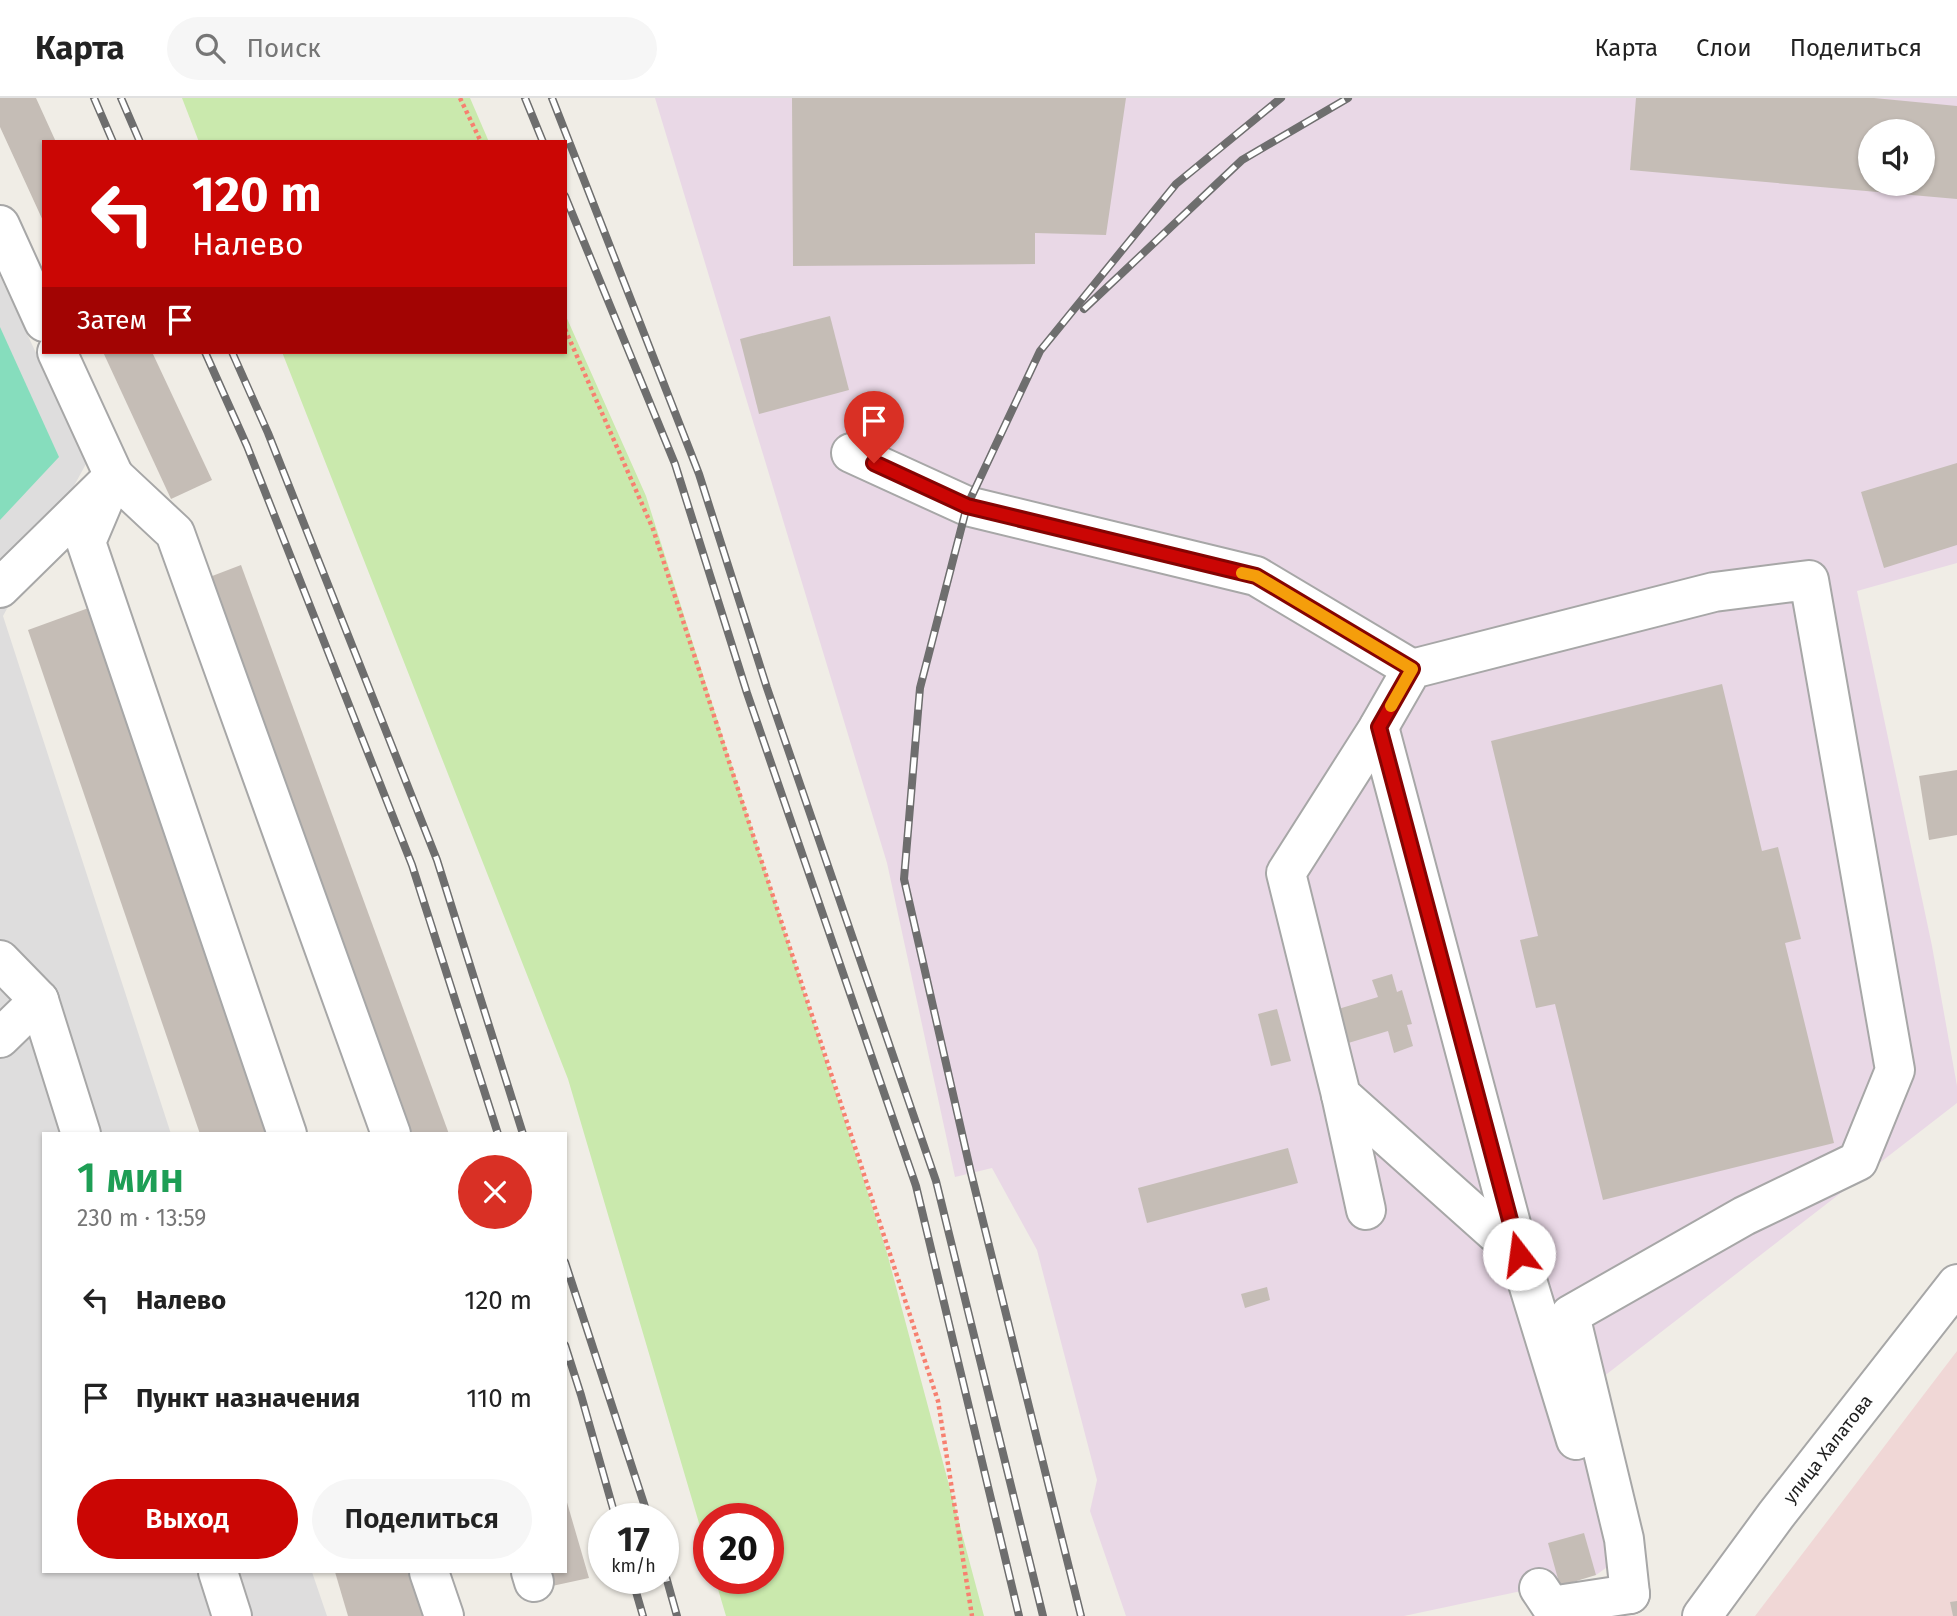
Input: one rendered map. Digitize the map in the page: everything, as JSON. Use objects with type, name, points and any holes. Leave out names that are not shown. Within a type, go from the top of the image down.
[{"type":"street","points":[[0,226],[42,318]]},
{"type":"street","points":[[58,354],[114,476],[175,533],[390,1132]]},
{"type":"street","points":[[851,453],[967,506],[1256,576],[1412,669],[1714,592],[1809,580],[1895,1070],[1858,1161],[1744,1216],[1570,1315],[1624,1539],[1634,1605]]},
{"type":"street","points":[[0,588],[114,476]]},
{"type":"street","points":[[114,476],[86,542],[286,1132]]},
{"type":"street","points":[[1367,1210],[1286,873],[1379,727],[1412,669]]},
{"type":"street","points":[[1379,727],[1519,1254],[1607,1544],[1634,1605]]},
{"type":"street","points":[[0,960],[39,1000],[80,1132]]},
{"type":"street","points":[[0,1038],[39,1000]]},
{"type":"street","points":[[1341,1095],[1519,1254]]},
{"type":"street","name":"улица Халатова","points":[[1702,1616],[1776,1515],[1957,1284]]},
{"type":"street","points":[[218,1573],[232,1616]]},
{"type":"street","points":[[429,1573],[444,1616]]},
{"type":"street","points":[[1539,1588],[1551,1606],[1634,1605]]},
{"type":"path","points":[[460,98],[480,140]]},
{"type":"path","points":[[567,334],[653,529],[938,1401],[972,1616]]},
{"type":"shaded area","points":[[655,98],[1957,98],[1957,563],[1857,591],[1932,946],[1957,1086],[1957,1103],[1603,1377],[1644,1541],[1596,1575],[1404,1616],[1126,1616],[1090,1511],[1097,1480],[1037,1250],[992,1168],[955,1177],[887,863]]},
{"type":"shaded area","points":[[0,276],[87,462],[3,616],[170,1132],[42,1132],[42,1573],[312,1573],[327,1616],[0,1616]]},
{"type":"shaded area","points":[[1957,1351],[1957,1616],[1755,1616]]},
{"type":"green space","points":[[182,98],[470,98],[488,140],[198,140]]},
{"type":"green space","points":[[567,318],[646,496],[887,1253],[984,1616],[726,1616],[719,1594],[784,1594],[784,1503],[693,1503],[568,1079],[283,354],[567,354]]},
{"type":"green space","points":[[0,327],[59,457],[0,520]]},
{"type":"building","points":[[0,98],[36,98],[55,140],[42,140],[42,219],[0,127]]},
{"type":"building","points":[[792,98],[1126,98],[1106,235],[1035,233],[1035,264],[793,266]]},
{"type":"building","points":[[1636,98],[1874,98],[1957,106],[1957,199],[1923,196],[1935,196],[1935,119],[1858,119],[1858,190],[1630,170]]},
{"type":"building","points":[[830,316],[849,390],[759,414],[740,339]]},
{"type":"building","points":[[104,354],[153,354],[212,480],[171,499]]},
{"type":"building","points":[[1957,463],[1957,545],[1884,568],[1861,492]]},
{"type":"building","points":[[241,565],[448,1132],[409,1132],[207,578]]},
{"type":"building","points":[[94,606],[272,1132],[199,1132],[28,630]]},
{"type":"building","points":[[1722,684],[1762,851],[1778,847],[1801,939],[1785,943],[1834,1143],[1603,1200],[1555,1004],[1536,1008],[1520,940],[1538,936],[1491,741]]},
{"type":"building","points":[[1957,770],[1957,835],[1929,840],[1919,776]]},
{"type":"building","points":[[1392,974],[1397,992],[1402,990],[1412,1024],[1407,1025],[1413,1046],[1394,1053],[1388,1031],[1345,1044],[1335,1010],[1378,997],[1372,980]]},
{"type":"building","points":[[1277,1009],[1291,1061],[1271,1066],[1258,1014]]},
{"type":"building","points":[[1288,1148],[1298,1183],[1147,1223],[1138,1188]]},
{"type":"building","points":[[1267,1287],[1270,1300],[1245,1308],[1241,1294]]},
{"type":"building","points":[[567,1502],[588,1575],[588,1578],[552,1586],[548,1573],[567,1573]]},
{"type":"building","points":[[1584,1533],[1596,1575],[1560,1586],[1548,1543]]},
{"type":"building","points":[[335,1573],[412,1573],[426,1616],[348,1616]]},
{"type":"building","points":[[1957,1601],[1957,1616],[1953,1616],[1950,1602]]},
{"type":"railway","points":[[94,98],[112,140]]},
{"type":"railway","points":[[121,98],[139,140]]},
{"type":"railway","points":[[525,98],[542,140]]},
{"type":"railway","points":[[552,98],[699,474],[767,688],[936,1181],[1043,1616]]},
{"type":"railway","points":[[1081,1616],[971,1173],[904,879],[920,688],[967,506],[1040,351],[1176,184],[1281,98]]},
{"type":"railway","points":[[1084,309],[1242,160],[1348,98]]},
{"type":"railway","points":[[567,201],[675,464],[747,693],[916,1186],[1019,1616]]},
{"type":"railway","points":[[206,354],[247,446],[412,865],[497,1132]]},
{"type":"railway","points":[[233,354],[268,433],[437,860],[522,1132]]},
{"type":"railway","points":[[567,1268],[644,1503]]},
{"type":"railway","points":[[567,1351],[611,1503]]},
{"type":"railway","points":[[637,1594],[643,1616]]},
{"type":"railway","points":[[671,1594],[677,1616]]},
{"type":"slow traffic","points":[[1242,573],[1256,576],[1412,669],[1391,706]]},
{"type":"route","points":[[874,463],[967,506],[1256,576],[1412,669],[1379,727],[1519,1254]]}]
